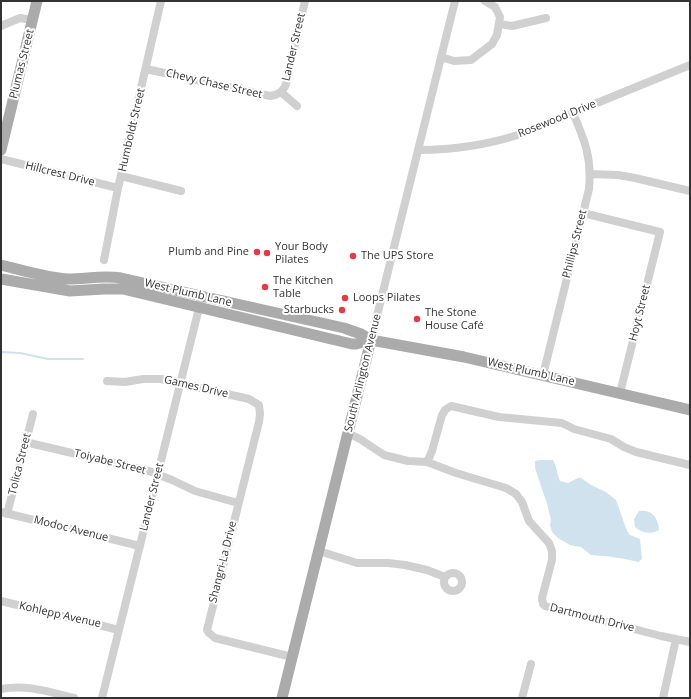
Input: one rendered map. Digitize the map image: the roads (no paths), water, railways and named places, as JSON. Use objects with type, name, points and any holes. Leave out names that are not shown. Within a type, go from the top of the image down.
[{"type":"main road","name":"Plumas Street","points":[[1,150],[37,1]]},
{"type":"main road","name":"West Plumb Lane","points":[[1,265],[60,278],[114,277],[344,328],[360,333],[371,340],[464,357],[690,410]]},
{"type":"main road","name":"West Plumb Lane","points":[[1,278],[65,291],[111,288],[123,289],[352,344],[371,340]]},
{"type":"main road","name":"South Arlington Avenue","points":[[282,698],[371,340]]},
{"type":"street","name":"Humboldt Street","points":[[104,260],[118,188],[161,1]]},
{"type":"street","name":"Lander Street","points":[[281,92],[286,84],[305,1]]},
{"type":"street","name":"South Arlington Avenue","points":[[371,340],[455,1]]},
{"type":"street","points":[[441,57],[454,61],[471,60],[492,44],[497,35],[500,24],[498,12],[495,7],[485,1]]},
{"type":"street","points":[[1,26],[20,18],[32,20]]},
{"type":"street","points":[[500,24],[512,26],[546,18]]},
{"type":"street","name":"Rosewood Drive","points":[[418,150],[463,148],[502,140],[521,134],[690,65]]},
{"type":"street","name":"Chevy Chase Street","points":[[146,69],[270,96],[275,96],[281,92]]},
{"type":"street","points":[[281,92],[297,106]]},
{"type":"street","name":"Phillips Street","points":[[543,375],[589,189],[590,174],[587,148],[573,113]]},
{"type":"street","name":"Hillcrest Drive","points":[[1,160],[118,188]]},
{"type":"street","points":[[590,174],[618,175],[690,191]]},
{"type":"street","points":[[121,176],[181,191]]},
{"type":"street","name":"Hoyt Street","points":[[583,213],[660,232],[620,393]]},
{"type":"street","name":"Lander Street","points":[[102,698],[202,296]]},
{"type":"street","name":"Games Drive","points":[[107,381],[125,382],[153,379],[181,383],[249,400],[259,405]]},
{"type":"street","name":"Shangri-La Drive","points":[[259,405],[260,414],[207,630],[216,638],[292,656]]},
{"type":"street","points":[[427,462],[432,451],[442,415],[445,410],[451,406],[498,417],[562,423],[574,428],[604,436],[636,452],[690,465]]},
{"type":"street","name":"Tolica Street","points":[[4,513],[33,414]]},
{"type":"street","name":"Dartmouth Drive","points":[[348,433],[384,455],[408,461],[427,462],[456,473],[506,488],[520,498],[529,521],[546,539],[552,551],[552,560],[542,598],[545,606],[690,642]]},
{"type":"street","name":"Toiyabe Street","points":[[26,442],[158,474],[195,491],[238,502]]},
{"type":"street","name":"Modoc Avenue","points":[[4,513],[140,546]]},
{"type":"street","points":[[319,551],[357,564],[388,563],[405,565],[427,570],[445,577]]},
{"type":"street","name":"Kohlepp Avenue","points":[[1,601],[119,630]]},
{"type":"street","points":[[663,698],[676,639]]},
{"type":"street","points":[[522,698],[531,664]]},
{"type":"street","points":[[1,689],[27,687],[74,698]]},
{"type":"water","points":[[553,460],[560,481],[568,483],[581,478],[591,485],[606,492],[616,500],[627,531],[630,535],[640,539],[642,559],[638,562],[615,557],[591,555],[581,547],[570,545],[558,538],[552,532],[547,503],[535,468],[535,461]]},
{"type":"water","points":[[639,511],[651,513],[656,519],[659,530],[646,533],[635,527],[634,519]]},
{"type":"waterway","points":[[1,352],[20,353],[48,359],[83,359]]},
{"type":"place","name":"Plumb and Pine","points":[[257,252]]},
{"type":"place","name":"Your Body Pilates","points":[[267,253]]},
{"type":"place","name":"The UPS Store","points":[[353,256]]},
{"type":"place","name":"The Kitchen Table","points":[[265,287]]},
{"type":"place","name":"Loops Pilates","points":[[345,298]]},
{"type":"place","name":"Starbucks","points":[[342,310]]},
{"type":"place","name":"The Stone House Café","points":[[417,319]]}]
